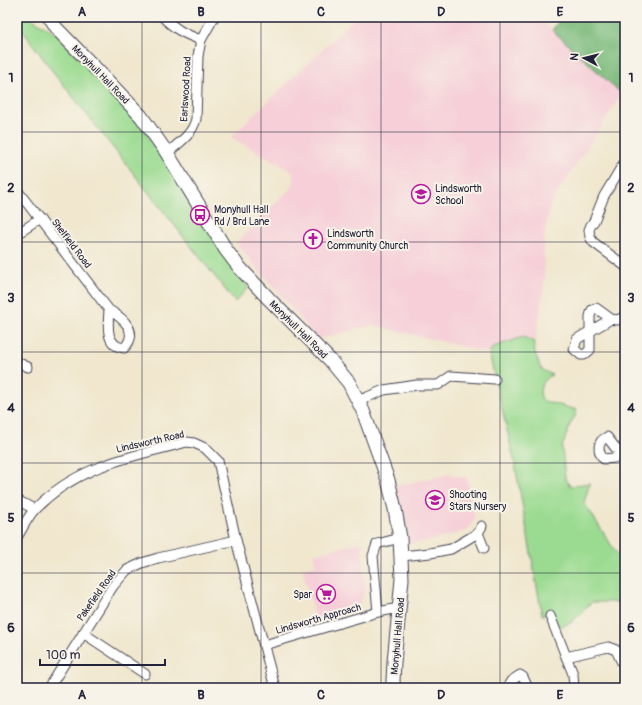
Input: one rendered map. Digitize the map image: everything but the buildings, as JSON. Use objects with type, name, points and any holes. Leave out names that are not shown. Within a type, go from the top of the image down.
[{"type":"street","name":"Monyhull Hall Road","points":[[40,17],[52,22],[141,116],[167,153],[226,250],[269,300],[297,326],[341,372],[349,383],[373,436],[388,480],[400,538],[402,579],[394,662],[394,688]]},
{"type":"street","points":[[163,17],[176,29],[188,36],[201,40],[214,17]]},
{"type":"street","name":"Earlswood Road","points":[[167,153],[187,137],[194,128],[196,119],[198,56],[201,40]]},
{"type":"street","points":[[623,166],[604,196],[589,230],[590,237],[593,242],[625,266]]},
{"type":"street","name":"Shelfield Road","points":[[17,190],[108,310]]},
{"type":"street","points":[[17,234],[40,219]]},
{"type":"street","points":[[611,319],[591,332],[590,316],[592,310],[596,308],[605,313],[611,319],[617,320],[625,318]]},
{"type":"street","points":[[17,362],[28,367]]},
{"type":"street","points":[[358,401],[384,390],[417,385],[438,385],[451,376],[495,379]]},
{"type":"street","name":"Lindsworth Road","points":[[17,537],[34,509],[66,483],[95,468],[114,461],[187,442],[194,443],[205,448],[218,461],[236,540],[275,688]]},
{"type":"street","points":[[17,500],[34,509]]},
{"type":"street","points":[[402,556],[451,549],[480,530],[484,548]]},
{"type":"street","points":[[378,612],[373,556],[378,544],[400,538]]},
{"type":"street","name":"Pakefield Road","points":[[49,688],[113,586],[127,570],[158,558],[236,540]]},
{"type":"street","name":"Lindsworth Approach","points":[[264,645],[378,612],[399,608]]},
{"type":"street","points":[[550,616],[573,674],[574,688]]},
{"type":"street","points":[[83,633],[145,674]]},
{"type":"street","points":[[566,657],[598,648],[608,647],[616,650],[625,669]]},
{"type":"street","points":[[507,688],[511,681],[520,675],[524,677],[528,688]]},
{"type":"shaded area","name":"Lindsworth School","points":[[356,17],[535,17],[552,30],[622,94],[551,203],[544,235],[544,287],[535,342],[523,337],[493,347],[489,353],[373,325],[318,339],[236,243],[294,185],[293,172],[231,137]]},
{"type":"shaded area","name":"Shooting Stars Nursery","points":[[449,474],[467,478],[475,518],[467,531],[434,540],[409,543],[395,486]]},
{"type":"shaded area","points":[[362,542],[365,591],[359,604],[316,620],[302,568],[316,565],[314,554]]},
{"type":"green space","points":[[17,17],[29,17],[57,34],[140,124],[248,288],[235,302],[51,69],[17,23]]},
{"type":"green space","points":[[562,17],[625,17],[625,90],[622,94],[552,30]]},
{"type":"green space","points":[[523,337],[535,342],[534,350],[541,369],[552,375],[541,386],[541,398],[544,401],[577,410],[562,447],[565,478],[570,486],[590,483],[584,502],[620,559],[625,560],[625,602],[592,602],[572,622],[558,628],[551,614],[542,615],[515,464],[489,353],[493,347]]},
{"type":"place","name":"Lindsworth School","points":[[421,194]]},
{"type":"place","name":"Monyhull Hall Rd / Brd Lane","points":[[200,215]]},
{"type":"place","name":"Lindsworth Community Church","points":[[313,239]]},
{"type":"place","name":"Shooting Stars Nursery","points":[[435,500]]},
{"type":"place","name":"Spar","points":[[326,594]]}]
